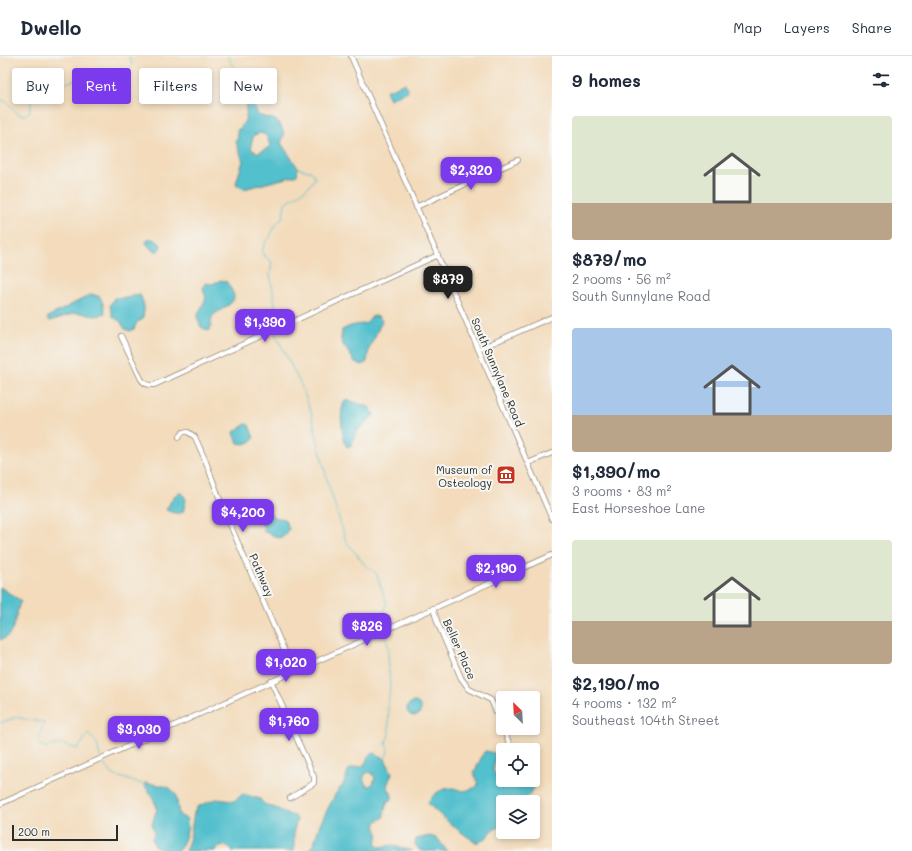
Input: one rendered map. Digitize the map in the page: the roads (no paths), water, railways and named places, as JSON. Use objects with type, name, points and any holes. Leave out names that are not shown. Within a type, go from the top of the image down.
[{"type":"street","name":"South Sunnylane Road","points":[[351,56],[552,519]]},
{"type":"street","points":[[416,207],[518,160]]},
{"type":"street","points":[[121,336],[144,384],[154,385],[438,255]]},
{"type":"street","points":[[478,349],[552,317]]},
{"type":"street","name":"Pathway","points":[[179,437],[183,432],[188,432],[195,437],[223,508],[293,671]]},
{"type":"street","points":[[528,463],[552,452]]},
{"type":"street","points":[[0,804],[552,555]]},
{"type":"street","name":"Beller Place","points":[[433,608],[438,624],[461,678],[470,690],[491,700],[509,743]]},
{"type":"street","points":[[272,681],[314,777],[314,783],[290,798]]},
{"type":"water","points":[[405,83],[408,91],[390,99],[386,91]]},
{"type":"water","points":[[255,104],[258,115],[278,121],[284,135],[281,143],[298,168],[297,175],[244,189],[238,186],[236,183],[243,161],[236,142],[238,137],[238,129],[240,129],[245,119],[246,105]],"holes":[[[260,133],[266,135],[270,145],[268,148],[258,153],[252,150],[251,144],[254,135]]]},
{"type":"water","points":[[148,239],[154,239],[159,243],[161,246],[158,251],[154,251],[149,247],[146,242]]},
{"type":"water","points":[[221,280],[227,282],[234,299],[229,305],[214,314],[211,320],[211,328],[208,331],[201,327],[197,317],[206,298],[203,289],[205,283],[212,284]]},
{"type":"water","points":[[92,294],[100,297],[105,313],[93,316],[75,313],[50,321],[47,319],[48,317]]},
{"type":"water","points":[[140,295],[143,301],[144,314],[142,320],[137,322],[134,329],[130,331],[125,329],[120,321],[113,317],[110,306],[114,298],[127,298]]},
{"type":"water","points":[[371,317],[379,317],[382,321],[369,349],[367,362],[362,365],[355,362],[342,343],[342,330],[353,325],[364,324]]},
{"type":"water","points":[[347,400],[369,407],[374,414],[357,431],[350,447],[346,446],[342,424],[342,407],[344,402]]},
{"type":"water","points":[[246,424],[249,425],[254,438],[248,443],[238,443],[234,433]]},
{"type":"water","points":[[180,493],[183,494],[186,500],[183,512],[177,513],[166,510],[174,496]]},
{"type":"water","points":[[262,510],[268,512],[274,517],[284,519],[289,528],[286,535],[279,538],[263,531],[264,526],[258,522],[256,518],[257,512]]},
{"type":"water","points":[[0,587],[21,601],[11,633],[0,640]]},
{"type":"water","points":[[414,702],[419,704],[421,709],[419,714],[414,716],[409,714],[407,709],[409,704]]},
{"type":"water","points":[[484,752],[494,753],[496,757],[493,771],[496,774],[496,787],[534,787],[528,795],[496,795],[496,828],[478,843],[437,812],[428,803],[434,795],[444,789],[454,788],[464,791],[477,787],[478,783],[474,773]]},
{"type":"water","points":[[375,753],[385,759],[392,773],[387,786],[392,795],[392,799],[387,802],[383,818],[377,821],[375,826],[378,833],[376,844],[380,847],[393,845],[412,851],[308,851],[314,843],[320,824],[336,793],[343,785],[349,769],[362,766],[369,755]],"holes":[[[371,772],[375,778],[373,784],[369,786],[366,785],[363,779],[366,773]]]},
{"type":"water","points":[[145,783],[167,787],[174,791],[176,795],[179,815],[187,819],[186,835],[178,851],[162,851],[154,845],[152,839],[154,833],[152,824],[157,809],[149,791],[144,785]]},
{"type":"water","points":[[243,794],[260,799],[264,804],[278,809],[286,814],[295,816],[297,820],[294,830],[294,851],[232,851],[227,846],[223,845],[216,848],[215,851],[185,851],[190,838],[194,813],[197,807],[216,799],[234,801]]},
{"type":"water","points":[[430,836],[438,839],[447,851],[420,851],[415,844],[416,839]]},
{"type":"waterway","points":[[0,99],[23,116],[29,112],[33,92],[37,83],[41,80],[46,80],[48,86],[53,88],[90,74],[98,75],[101,79],[95,96],[106,96],[115,92],[116,89],[113,82],[115,78],[123,79],[127,77],[132,64],[129,56]]},
{"type":"waterway","points":[[228,56],[234,68]]},
{"type":"waterway","points":[[273,328],[271,321],[276,309],[270,275],[272,262],[263,255],[262,251],[275,226],[283,217],[285,203],[306,189],[315,177],[312,172],[298,168]]},
{"type":"waterway","points":[[275,333],[301,385],[311,412],[327,480],[346,541],[365,565],[376,573],[387,604],[383,614],[382,625]]},
{"type":"waterway","points":[[385,634],[389,650],[390,687],[388,705],[389,734],[386,743],[388,751],[385,759]]},
{"type":"waterway","points":[[0,723],[17,717],[44,722],[38,742],[40,745],[46,747],[62,744],[78,749],[88,734],[97,743],[100,757]]},
{"type":"waterway","points":[[102,762],[113,775],[145,785]]},
{"type":"place","name":"Museum of Osteology","points":[[506,475]]}]
